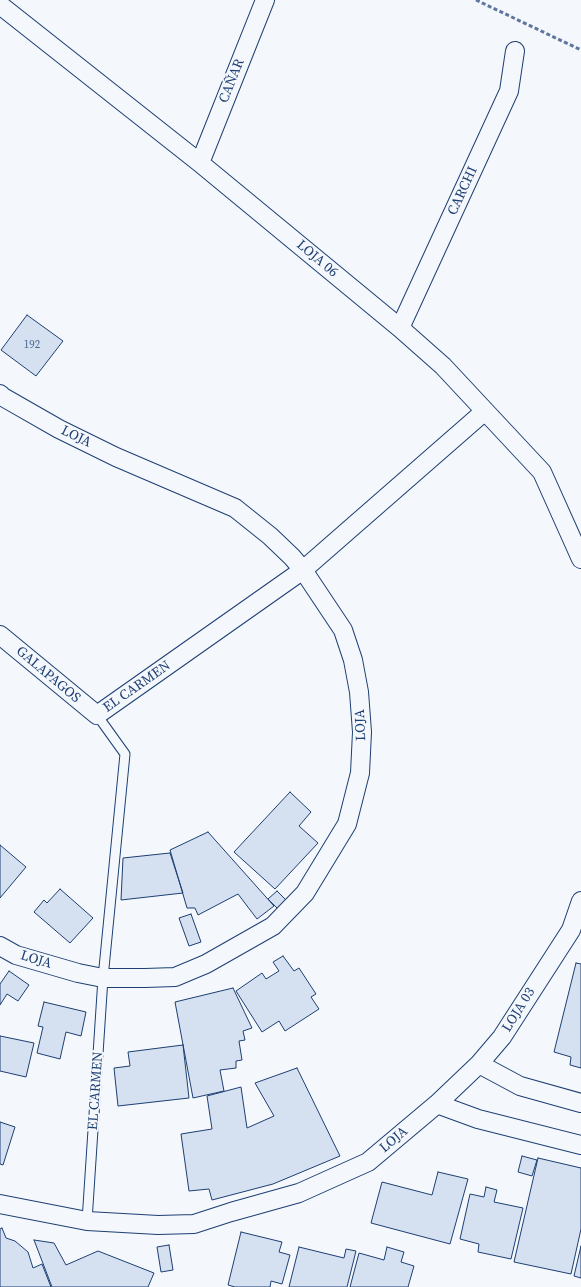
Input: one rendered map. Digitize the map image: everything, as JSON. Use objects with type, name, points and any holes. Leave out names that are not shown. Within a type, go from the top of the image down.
[{"type":"street","name":"CAÑAR","points":[[200,163],[265,0]]},
{"type":"street","name":"LOJA 06","points":[[0,5],[200,163],[400,328],[443,366],[542,472],[581,559]]},
{"type":"street","name":"CARCHI","points":[[400,328],[509,91],[515,51]]},
{"type":"street","name":"LOJA","points":[[0,946],[16,955],[78,973],[103,978],[175,977],[206,964],[273,926],[305,893],[347,824],[360,773],[362,732],[359,692],[353,660],[343,630],[303,570],[270,536],[235,508],[108,453],[1,397]]},
{"type":"street","name":"EL CARMEN","points":[[97,715],[303,570],[486,411]]},
{"type":"street","name":"GALAPAGOS","points":[[0,635],[97,715]]},
{"type":"street","name":"LOJA 03","points":[[437,1104],[479,1064],[502,1037],[571,930],[581,901]]},
{"type":"street","points":[[479,1064],[520,1086],[581,1103]]},
{"type":"street","name":"LOJA","points":[[0,1204],[88,1222],[158,1225],[194,1224],[299,1194],[368,1162],[437,1104]]},
{"type":"street","points":[[437,1104],[478,1120],[581,1145]]},
{"type":"lane","name":"EL CARMEN","points":[[88,1222],[103,978],[124,754],[97,715]]},
{"type":"path","points":[[476,0],[581,50]]},
{"type":"building","points":[[27,315],[63,341],[36,376],[1,350]]},
{"type":"building","points":[[290,792],[311,812],[299,826],[318,843],[275,889],[234,852]]},
{"type":"building","points":[[208,832],[274,906],[257,919],[238,894],[198,915],[195,908],[187,908],[170,850]]},
{"type":"building","points":[[0,845],[26,867],[0,898]]},
{"type":"building","points":[[170,853],[183,893],[121,900],[123,858]]},
{"type":"building","points":[[60,889],[93,918],[70,943],[34,912],[44,900],[47,903]]},
{"type":"building","points":[[277,891],[287,901],[278,909],[268,899]]},
{"type":"building","points":[[191,914],[201,942],[189,946],[179,918]]},
{"type":"building","points":[[283,956],[294,971],[299,968],[316,994],[311,997],[319,1009],[285,1031],[279,1021],[262,1032],[236,991],[262,973],[266,979],[279,971],[273,962]]},
{"type":"building","points":[[576,963],[581,964],[581,1068],[570,1065],[571,1057],[554,1052]]},
{"type":"building","points":[[9,971],[29,985],[18,1001],[7,994],[0,1005],[0,984]]},
{"type":"building","points":[[233,988],[252,1028],[243,1031],[245,1040],[239,1041],[242,1060],[236,1061],[236,1068],[220,1070],[224,1091],[193,1098],[175,1002]]},
{"type":"building","points":[[44,1002],[86,1012],[81,1036],[66,1032],[60,1059],[37,1053],[43,1027],[38,1026]]},
{"type":"building","points":[[0,1036],[34,1043],[26,1077],[0,1071]]},
{"type":"building","points":[[183,1045],[189,1098],[118,1106],[114,1068],[130,1066],[128,1052]]},
{"type":"building","points":[[297,1068],[340,1156],[273,1184],[212,1200],[209,1189],[189,1191],[181,1134],[212,1129],[207,1096],[241,1087],[247,1128],[274,1116],[255,1083]]},
{"type":"building","points":[[0,1122],[15,1127],[3,1165],[0,1164]]},
{"type":"building","points":[[522,1156],[537,1160],[532,1176],[518,1172]]},
{"type":"building","points":[[538,1158],[581,1168],[581,1229],[571,1274],[514,1262]]},
{"type":"building","points":[[438,1172],[468,1179],[450,1244],[371,1223],[382,1182],[432,1195]]},
{"type":"building","points":[[486,1187],[497,1190],[494,1202],[523,1208],[511,1259],[478,1252],[479,1244],[460,1239],[470,1194],[484,1197]]},
{"type":"building","points":[[2,1228],[6,1238],[15,1241],[28,1252],[33,1268],[42,1264],[51,1287],[0,1287],[0,1229]]},
{"type":"building","points":[[241,1232],[282,1242],[279,1252],[290,1255],[282,1284],[271,1281],[270,1287],[235,1287],[228,1285]]},
{"type":"building","points":[[34,1240],[54,1243],[66,1265],[98,1251],[154,1273],[148,1287],[52,1287]]},
{"type":"building","points":[[169,1245],[173,1270],[161,1272],[157,1247]]},
{"type":"building","points":[[581,1246],[581,1278],[574,1276]]},
{"type":"building","points":[[299,1247],[344,1258],[346,1249],[356,1251],[347,1287],[289,1287]]},
{"type":"building","points":[[387,1247],[404,1252],[401,1262],[414,1266],[408,1287],[350,1287],[359,1253],[384,1260]]}]
